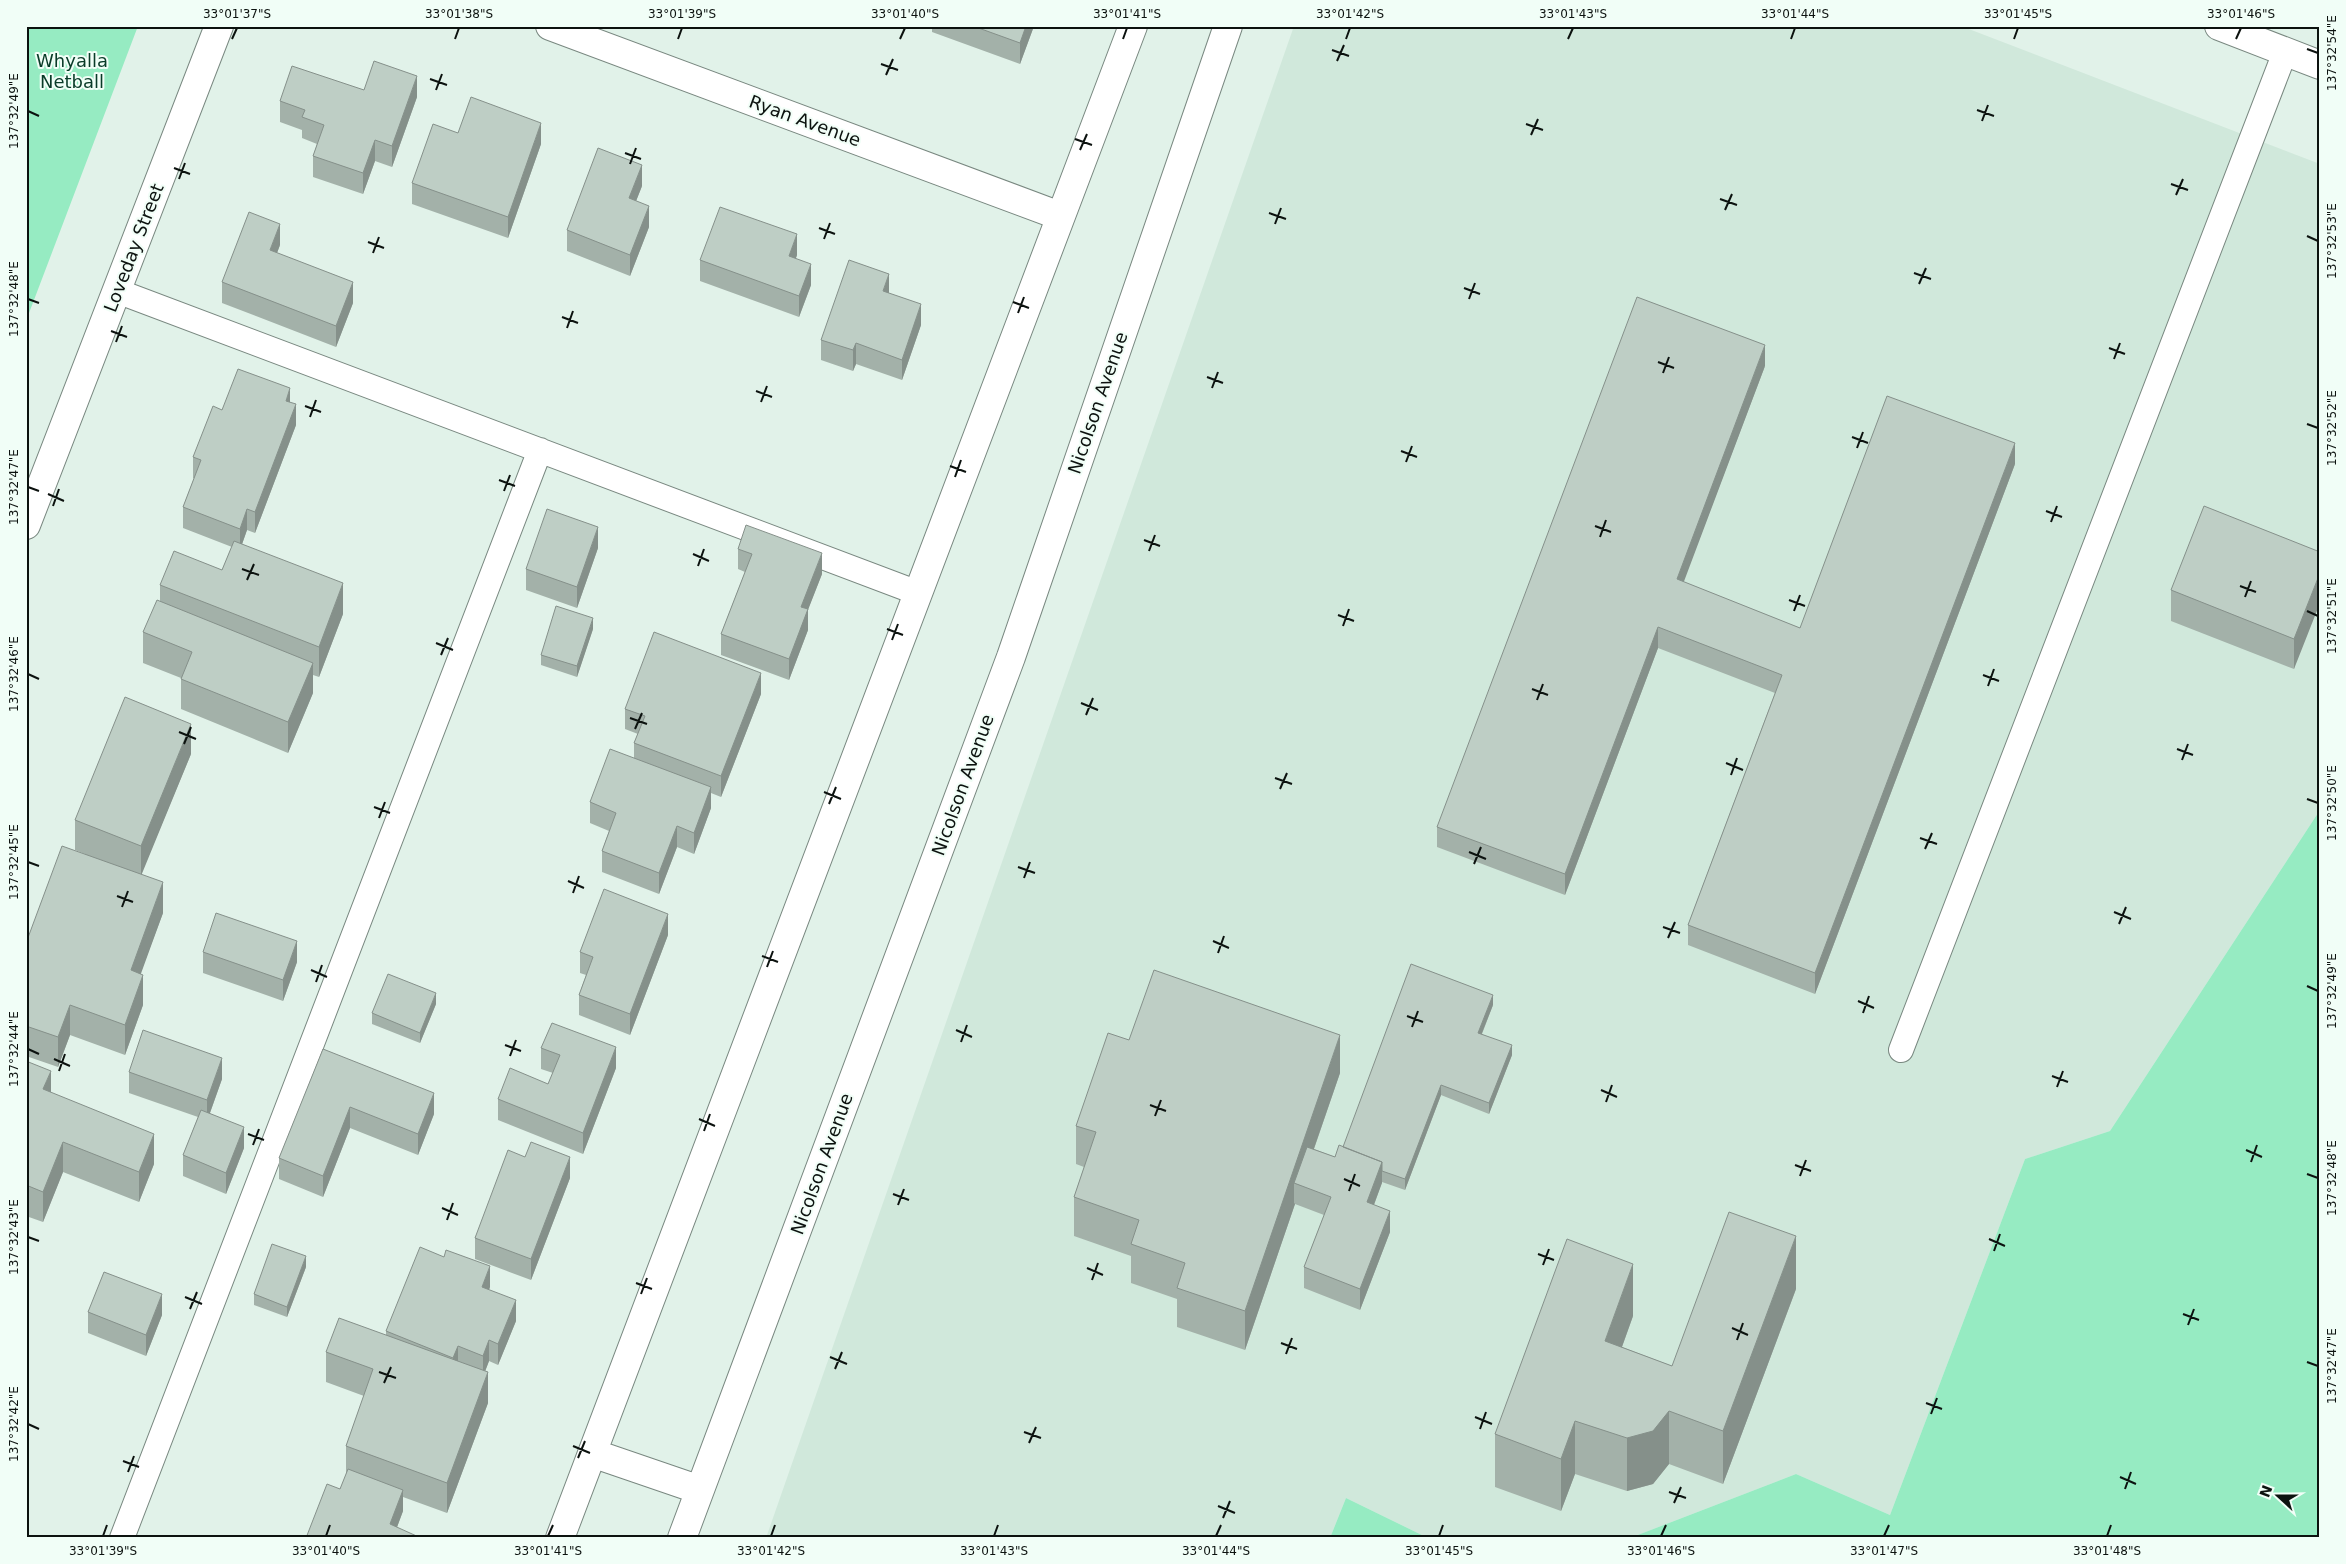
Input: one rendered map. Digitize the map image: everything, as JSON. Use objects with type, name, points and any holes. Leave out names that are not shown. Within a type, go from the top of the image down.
[{"type":"main road","name":"Loveday Street","points":[[26,525],[219,26]]},
{"type":"main road","name":"Ryan Avenue","points":[[550,26],[1060,216]]},
{"type":"main road","points":[[560,1538],[1133,26]]},
{"type":"main road","name":"Nicolson Avenue","points":[[682,1538],[1007,666],[1228,26]]},
{"type":"main road","points":[[2219,26],[2320,65]]},
{"type":"main road","points":[[592,1453],[700,1490]]},
{"type":"lane","points":[[1901,1050],[2286,52]]},
{"type":"lane","points":[[117,291],[918,593]]},
{"type":"lane","points":[[122,1538],[540,450]]},
{"type":"shaded area","points":[[1294,26],[1961,26],[2320,164],[2320,810],[2110,1131],[2025,1159],[1890,1515],[1796,1474],[1630,1538],[1428,1538],[1346,1498],[1330,1538],[766,1538]]},
{"type":"green space","name":"Whyalla Netball","points":[[26,26],[138,26],[26,321]]},
{"type":"green space","points":[[2320,810],[2320,1538],[1630,1538],[1796,1474],[1890,1515],[2025,1159],[2110,1131]]},
{"type":"green space","points":[[1346,1498],[1428,1538],[1330,1538]]},
{"type":"building","points":[[973,26],[1026,26],[1020,43]]},
{"type":"building","points":[[374,61],[417,76],[392,146],[375,140],[363,173],[313,156],[324,125],[302,117],[305,110],[280,101],[292,66],[364,90]]},
{"type":"building","points":[[471,97],[541,123],[508,217],[412,183],[433,124],[458,133]]},
{"type":"building","points":[[598,148],[642,165],[629,198],[649,206],[630,255],[567,230]]},
{"type":"building","points":[[720,207],[797,234],[789,256],[811,264],[799,296],[700,260]]},
{"type":"building","points":[[249,212],[280,224],[270,250],[353,282],[336,326],[222,282]]},
{"type":"building","points":[[849,260],[889,274],[883,291],[921,304],[902,360],[856,343],[853,350],[821,340]]},
{"type":"building","points":[[1637,297],[1765,345],[1677,579],[1800,628],[1887,396],[2015,443],[1815,973],[1688,925],[1782,675],[1658,627],[1565,874],[1437,827]]},
{"type":"building","points":[[238,369],[290,388],[286,401],[296,404],[255,512],[247,509],[240,529],[183,507],[201,460],[193,457],[213,406],[222,410]]},
{"type":"building","points":[[2204,506],[2320,552],[2320,573],[2294,639],[2171,590]]},
{"type":"building","points":[[547,509],[598,527],[577,587],[526,569]]},
{"type":"building","points":[[746,525],[822,553],[801,607],[808,609],[789,659],[721,634],[752,554],[738,549]]},
{"type":"building","points":[[234,541],[343,583],[319,647],[160,585],[174,551],[222,570]]},
{"type":"building","points":[[157,600],[313,663],[288,722],[181,679],[192,652],[143,632]]},
{"type":"building","points":[[556,606],[593,618],[577,666],[541,655]]},
{"type":"building","points":[[654,632],[761,673],[721,776],[634,743],[645,716],[625,709]]},
{"type":"building","points":[[125,697],[191,724],[141,846],[75,820]]},
{"type":"building","points":[[610,749],[711,787],[694,833],[677,826],[659,873],[602,851],[616,813],[590,802]]},
{"type":"building","points":[[62,846],[163,882],[131,970],[143,975],[125,1025],[70,1005],[58,1037],[26,1026],[26,943]]},
{"type":"building","points":[[604,889],[668,914],[630,1014],[579,995],[593,957],[580,952]]},
{"type":"building","points":[[216,913],[297,941],[283,980],[203,952]]},
{"type":"building","points":[[1411,964],[1493,995],[1478,1033],[1512,1045],[1489,1103],[1441,1085],[1405,1179],[1382,1171],[1382,1162],[1343,1147]]},
{"type":"building","points":[[1154,970],[1340,1035],[1245,1311],[1177,1288],[1185,1263],[1131,1244],[1139,1220],[1074,1197],[1096,1132],[1076,1126],[1108,1033],[1129,1040]]},
{"type":"building","points":[[388,974],[436,993],[420,1033],[372,1013]]},
{"type":"building","points":[[552,1023],[616,1047],[583,1133],[498,1099],[510,1068],[548,1084],[560,1055],[541,1048]]},
{"type":"building","points":[[143,1030],[222,1058],[207,1100],[129,1072]]},
{"type":"building","points":[[323,1049],[434,1093],[418,1134],[350,1107],[323,1176],[279,1158]]},
{"type":"building","points":[[26,1061],[51,1071],[43,1089],[154,1134],[139,1172],[63,1142],[43,1192],[26,1185]]},
{"type":"building","points":[[201,1110],[244,1127],[226,1173],[183,1155]]},
{"type":"building","points":[[531,1142],[570,1157],[531,1259],[475,1238],[508,1150],[525,1157]]},
{"type":"building","points":[[1339,1145],[1382,1162],[1367,1202],[1390,1211],[1360,1289],[1304,1267],[1331,1197],[1294,1183],[1307,1147],[1335,1157]]},
{"type":"building","points":[[1729,1212],[1796,1236],[1723,1431],[1669,1411],[1653,1431],[1627,1438],[1575,1421],[1561,1459],[1495,1434],[1567,1239],[1633,1264],[1605,1341],[1672,1366]]},
{"type":"building","points":[[272,1244],[306,1256],[287,1307],[254,1294]]},
{"type":"building","points":[[420,1247],[444,1257],[446,1250],[490,1266],[482,1287],[516,1300],[498,1344],[489,1340],[483,1356],[458,1346],[453,1358],[386,1331]]},
{"type":"building","points":[[104,1272],[162,1294],[146,1335],[88,1312]]},
{"type":"building","points":[[339,1318],[488,1372],[447,1483],[346,1446],[373,1369],[326,1352]]},
{"type":"building","points":[[348,1469],[403,1490],[390,1524],[421,1538],[306,1538],[327,1484],[340,1489]]}]
